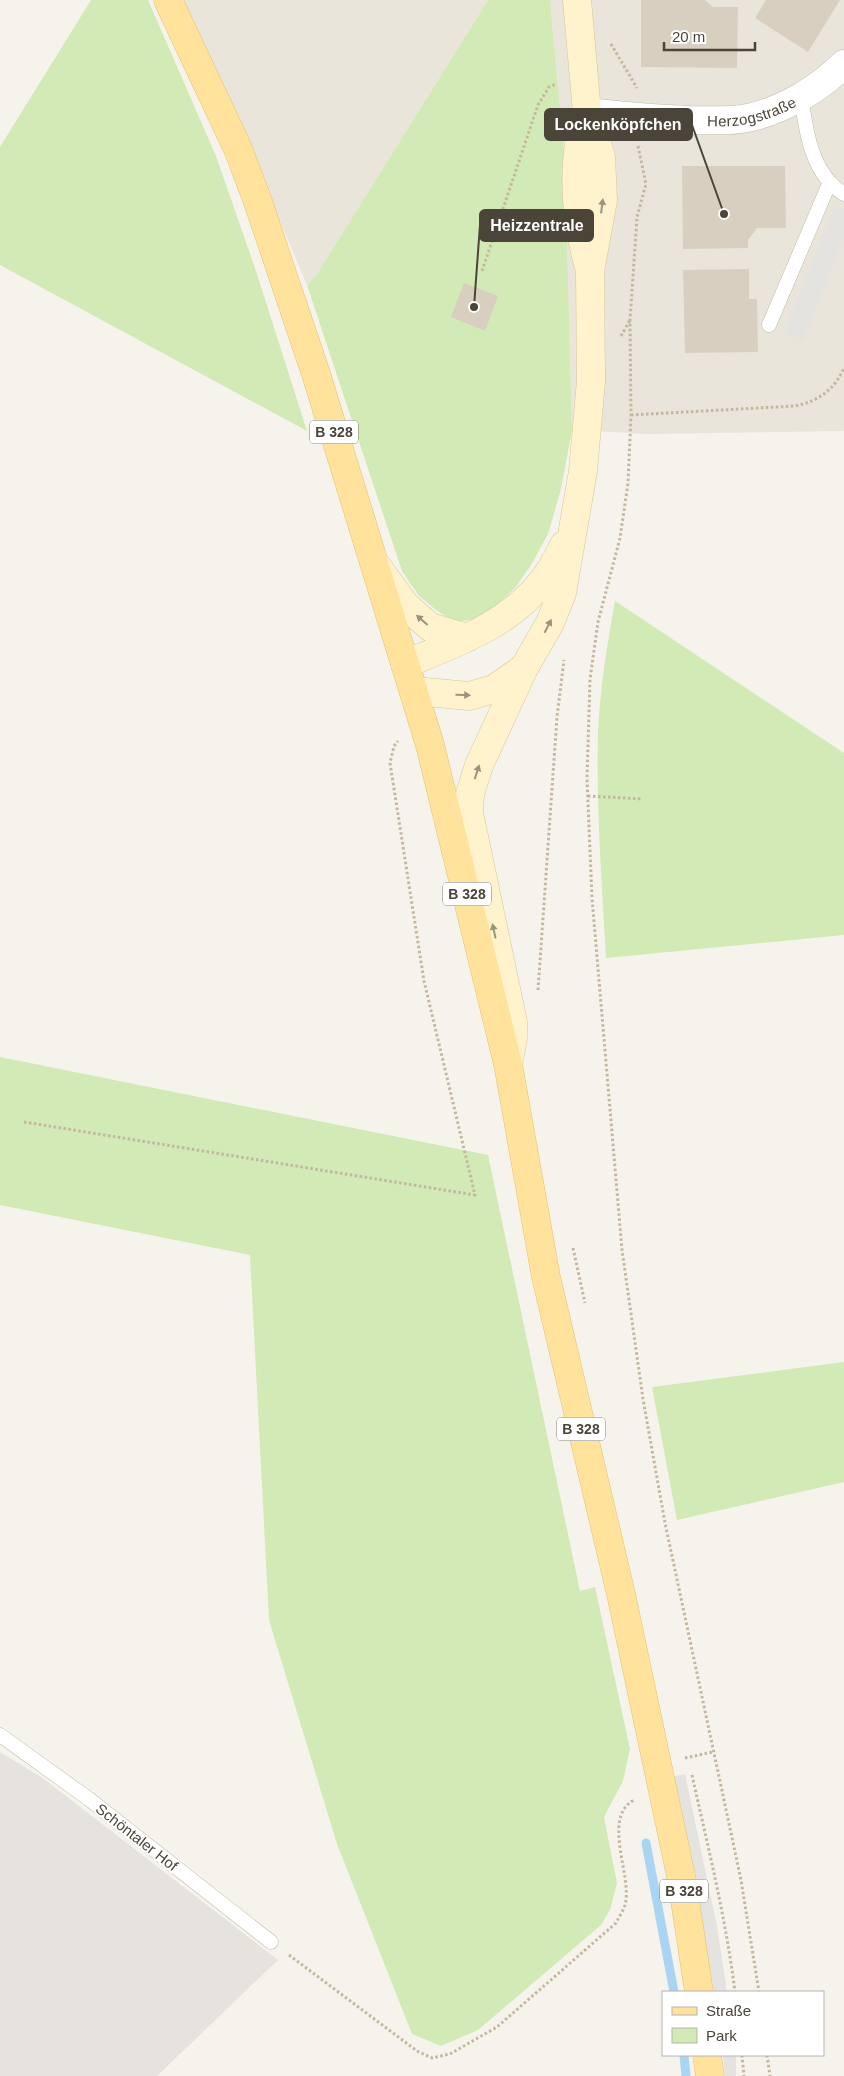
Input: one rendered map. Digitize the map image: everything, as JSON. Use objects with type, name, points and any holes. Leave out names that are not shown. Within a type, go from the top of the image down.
[{"type":"main road","name":"B 328","points":[[168,0],[238,150],[254,193],[316,374],[415,691],[430,745],[508,1064],[546,1278],[622,1599],[663,1790],[682,1881],[699,1991]]},
{"type":"main road","points":[[707,2056],[710,2076]]},
{"type":"street","points":[[508,1064],[514,1022],[469,813],[470,794],[479,765],[524,668],[550,623],[562,593],[583,471],[591,381],[590,271],[604,200],[601,157],[587,112],[577,0]]},
{"type":"street","name":"Herzogstraße","points":[[587,112],[637,118],[730,121],[752,118],[801,96],[834,74],[844,64]]},
{"type":"street","points":[[405,664],[467,638],[500,621],[518,608],[547,576],[573,531]]},
{"type":"street","points":[[375,563],[406,606],[430,627],[467,638]]},
{"type":"street","points":[[415,691],[469,696],[494,689],[524,668]]},
{"type":"lane","points":[[801,96],[810,146],[829,184],[844,194]]},
{"type":"lane","points":[[769,325],[829,184]]},
{"type":"lane","name":"Schöntaler Hof","points":[[0,1735],[89,1800],[271,1942]]},
{"type":"path","points":[[610,41],[636,82],[639,96],[637,118],[638,146],[646,184],[637,216],[630,320],[631,415],[628,483],[620,538],[598,622],[590,678],[588,796],[592,898],[622,1250],[643,1399],[665,1523],[741,1880],[759,1991]]},
{"type":"path","points":[[482,271],[538,105],[549,87],[583,71]]},
{"type":"path","points":[[618,340],[630,320]]},
{"type":"path","points":[[631,415],[795,406],[809,403],[823,396],[833,386],[844,368]]},
{"type":"path","points":[[538,996],[557,717],[566,650]]},
{"type":"path","points":[[24,1122],[475,1195],[424,981],[392,783],[390,763],[394,746]]},
{"type":"path","points":[[588,796],[643,799]]},
{"type":"path","points":[[572,1243],[586,1309]]},
{"type":"path","points":[[686,1748],[720,1903],[731,1959],[734,1991]]},
{"type":"path","points":[[271,1942],[417,2051],[432,2058],[450,2054],[497,2027],[616,1923],[625,1905],[625,1883],[618,1827],[623,1809],[632,1801],[663,1790]]},
{"type":"path","points":[[742,2056],[744,2076]]},
{"type":"path","points":[[767,2056],[770,2076]]},
{"type":"shaded area","points":[[181,0],[488,0],[317,274],[307,285],[239,125]]},
{"type":"shaded area","points":[[550,0],[844,0],[844,431],[649,434],[572,430],[565,163]]},
{"type":"shaded area","points":[[835,205],[844,209],[844,238],[803,340],[784,333]]},
{"type":"shaded area","points":[[0,1752],[44,1779],[278,1960],[157,2076],[0,2076]]},
{"type":"shaded area","points":[[685,1774],[717,1926],[727,1991],[714,1991],[701,1919],[671,1777]]},
{"type":"shaded area","points":[[723,2056],[736,2056],[736,2076],[725,2076]]},
{"type":"green space","points":[[91,0],[148,0],[216,156],[256,271],[307,431],[0,265],[0,147]]},
{"type":"green space","points":[[488,0],[550,0],[565,163],[572,430],[561,489],[548,534],[531,565],[515,588],[478,619],[454,622],[419,596],[402,571],[307,285],[317,274]]},
{"type":"green space","points":[[615,601],[844,753],[844,935],[606,958],[599,817],[598,733],[604,667]]},
{"type":"green space","points":[[0,1057],[488,1155],[580,1591],[595,1587],[630,1749],[623,1781],[604,1817],[617,1883],[610,1910],[601,1925],[478,2030],[441,2046],[412,2034],[337,1844],[269,1620],[250,1255],[0,1205]]},
{"type":"green space","points":[[844,1362],[844,1482],[677,1520],[652,1387]]},
{"type":"building","points":[[641,0],[705,0],[713,7],[738,7],[737,68],[641,67]]},
{"type":"building","points":[[766,0],[840,0],[808,52],[755,18]]},
{"type":"building","points":[[682,166],[785,166],[786,228],[757,228],[748,240],[748,248],[683,249]]},
{"type":"building","points":[[749,269],[749,299],[757,299],[758,352],[685,353],[683,270]]},
{"type":"building","points":[[464,283],[498,296],[485,331],[451,317]]},
{"type":"waterway","points":[[646,1843],[674,1991]]},
{"type":"waterway","points":[[684,2056],[686,2076]]},
{"type":"place","name":"Lockenköpfchen","points":[[724,214]]},
{"type":"place","name":"Heizzentrale","points":[[474,307]]}]
